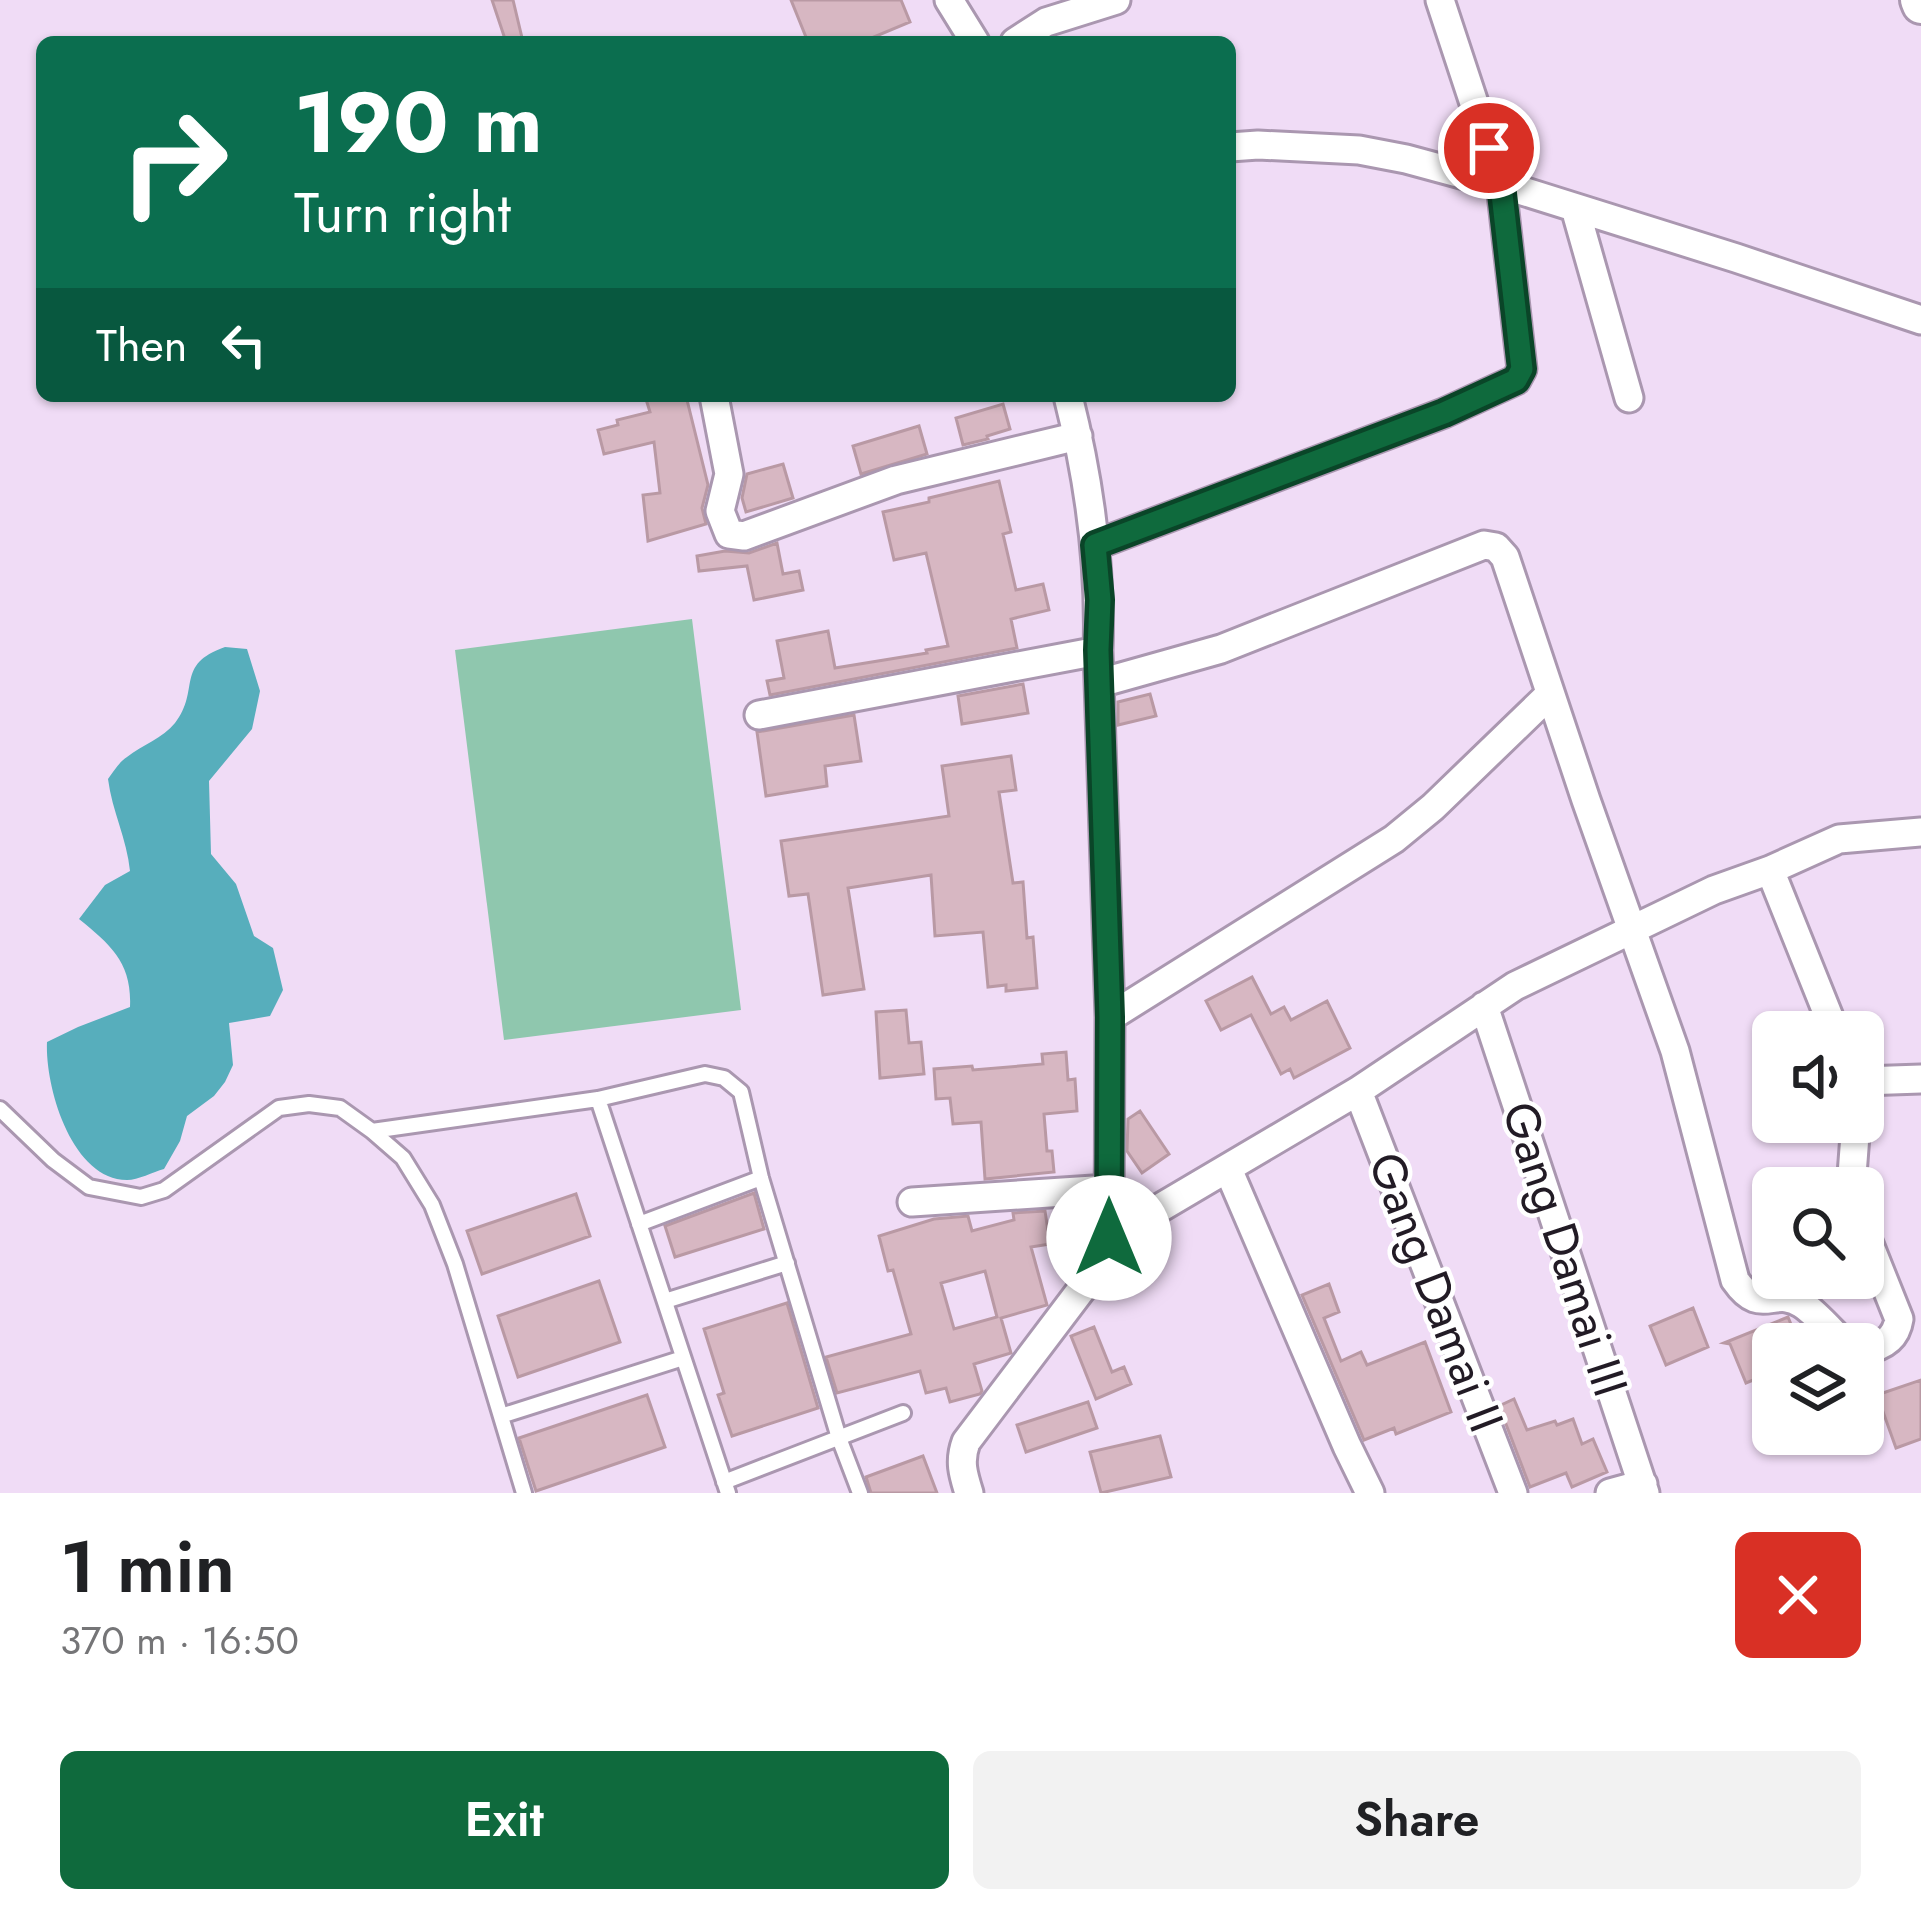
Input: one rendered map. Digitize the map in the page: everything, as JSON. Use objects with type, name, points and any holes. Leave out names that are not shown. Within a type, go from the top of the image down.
[{"type":"street","points":[[949,0],[971,36]]},
{"type":"street","points":[[1024,36],[1046,22],[1116,0]]},
{"type":"street","points":[[1095,545],[1444,413],[1516,380],[1522,369],[1501,185],[1440,0]]},
{"type":"street","points":[[1236,147],[1359,150],[1406,159],[1575,208],[1921,320]]},
{"type":"street","points":[[1575,208],[1629,398]]},
{"type":"street","points":[[715,402],[729,474],[720,511],[729,534],[744,536],[896,480],[1078,436]]},
{"type":"street","points":[[969,1493],[962,1470],[966,1442],[1084,1286],[1109,1238],[1110,1017],[1100,600],[1070,402]]},
{"type":"street","points":[[1100,683],[1221,649],[1484,545],[1496,547],[1505,557],[1675,1051],[1735,1280],[1756,1301],[1781,1297],[1802,1304],[1822,1323]]},
{"type":"street","points":[[759,715],[1098,650]]},
{"type":"street","points":[[1110,1017],[1394,838],[1433,807],[1550,694]]},
{"type":"street","points":[[1109,1238],[1358,1091],[1515,986],[1714,890],[1839,839],[1921,832]]},
{"type":"street","points":[[1770,870],[1827,1011]]},
{"type":"street","name":"Gang Damai III","points":[[1484,1006],[1644,1489]]},
{"type":"street","points":[[1884,1081],[1921,1078]]},
{"type":"street","name":"Gang Damai II","points":[[1358,1091],[1514,1493]]},
{"type":"street","points":[[1228,1169],[1370,1493]]},
{"type":"street","points":[[912,1202],[1109,1190]]},
{"type":"street","points":[[1884,1274],[1909,1314],[1884,1342]]},
{"type":"street","points":[[1610,1493],[1644,1489]]},
{"type":"lane","points":[[372,1131],[598,1100],[705,1074],[724,1078],[741,1093],[761,1178],[860,1493]]},
{"type":"lane","points":[[598,1100],[726,1488],[903,1413]]},
{"type":"lane","points":[[0,1109],[89,1187],[141,1198],[164,1190],[279,1108],[309,1104],[340,1108],[372,1131],[403,1158],[432,1205],[524,1493]]},
{"type":"lane","points":[[639,1224],[761,1178]]},
{"type":"lane","points":[[664,1300],[787,1263]]},
{"type":"lane","points":[[501,1416],[683,1358]]},
{"type":"green space","points":[[692,619],[741,1010],[504,1040],[455,650]]},
{"type":"water","points":[[225,647],[247,649],[260,691],[252,729],[209,781],[211,854],[236,884],[254,936],[273,948],[283,990],[270,1016],[229,1023],[233,1065],[214,1096],[187,1116],[164,1169],[127,1180],[107,1176],[91,1164],[65,1127],[51,1082],[47,1042],[130,1007],[127,978],[117,956],[79,919],[105,885],[130,871],[108,779],[124,759],[175,723],[199,662]]},
{"type":"building","points":[[492,0],[513,0],[522,36],[504,36]]},
{"type":"building","points":[[791,0],[901,0],[910,22],[876,36],[806,36]]},
{"type":"building","points":[[647,402],[687,402],[708,485],[702,508],[706,524],[648,541],[643,495],[660,493],[654,442],[604,454],[598,430],[650,412]]},
{"type":"building","points":[[1003,404],[1010,429],[963,445],[956,418]]},
{"type":"building","points":[[919,426],[927,454],[861,474],[853,446]]},
{"type":"building","points":[[783,464],[793,498],[746,512],[742,498],[747,474]]},
{"type":"building","points":[[999,481],[1011,532],[1003,534],[1016,590],[1043,584],[1049,610],[1011,619],[1017,648],[770,695],[767,681],[784,678],[777,641],[828,631],[835,668],[948,646],[926,553],[894,560],[883,512]]},
{"type":"building","points":[[777,543],[783,574],[799,571],[803,590],[754,600],[747,566],[699,571],[697,556],[749,553]]},
{"type":"building","points":[[1023,684],[1028,713],[962,724],[958,696]]},
{"type":"building","points":[[1150,694],[1156,716],[1118,725],[1118,702]]},
{"type":"building","points":[[854,715],[861,761],[825,766],[827,786],[766,796],[757,732]]},
{"type":"building","points":[[1011,756],[1016,790],[999,792],[1013,883],[1023,882],[1037,988],[1006,991],[1006,985],[988,987],[983,932],[935,936],[931,875],[848,888],[864,989],[823,995],[808,894],[789,896],[781,841],[949,816],[942,766]]},
{"type":"building","points":[[1252,977],[1271,1014],[1284,1007],[1291,1020],[1327,1001],[1350,1048],[1294,1078],[1290,1069],[1281,1074],[1251,1015],[1221,1030],[1206,1001]]},
{"type":"building","points":[[906,1010],[909,1043],[921,1042],[924,1074],[880,1078],[876,1012]]},
{"type":"building","points":[[1066,1052],[1068,1080],[1075,1079],[1077,1111],[1044,1114],[1054,1172],[985,1179],[981,1122],[953,1124],[950,1098],[936,1099],[934,1069],[1043,1064],[1042,1054]]},
{"type":"building","points":[[1140,1111],[1169,1154],[1142,1173],[1127,1151],[1128,1119]]},
{"type":"building","points":[[754,1193],[764,1229],[675,1257],[665,1226]]},
{"type":"building","points":[[576,1194],[590,1236],[482,1274],[467,1231]]},
{"type":"building","points":[[1045,1211],[1050,1244],[1031,1247],[1047,1305],[1001,1318],[1011,1353],[974,1364],[980,1394],[950,1402],[946,1388],[926,1393],[920,1371],[837,1393],[826,1357],[911,1334],[879,1236],[934,1219],[968,1216],[972,1231],[1014,1220],[1013,1213]],"holes":[[[985,1271],[997,1317],[954,1329],[941,1283]]]},
{"type":"building","points":[[599,1281],[620,1342],[518,1377],[498,1316]]},
{"type":"building","points":[[1329,1284],[1339,1312],[1324,1318],[1341,1361],[1361,1352],[1367,1365],[1425,1342],[1451,1412],[1396,1434],[1394,1428],[1364,1440],[1302,1295]]},
{"type":"building","points":[[787,1303],[818,1408],[732,1436],[704,1329]]},
{"type":"building","points":[[1693,1308],[1708,1347],[1666,1365],[1650,1326]]},
{"type":"building","points":[[1094,1327],[1112,1372],[1124,1367],[1131,1384],[1096,1399],[1071,1336]]},
{"type":"building","points":[[1752,1332],[1752,1381],[1746,1383],[1730,1344],[1724,1343]]},
{"type":"building","points":[[1921,1380],[1921,1439],[1896,1448],[1884,1415],[1884,1393]]},
{"type":"building","points":[[647,1395],[665,1447],[536,1491],[519,1438]]},
{"type":"building","points":[[1514,1399],[1527,1430],[1573,1419],[1582,1444],[1593,1439],[1607,1472],[1572,1487],[1566,1473],[1530,1487],[1499,1406]]},
{"type":"building","points":[[1088,1402],[1097,1428],[1026,1452],[1017,1425]]},
{"type":"building","points":[[1160,1436],[1171,1477],[1101,1493],[1090,1452]]},
{"type":"building","points":[[923,1456],[937,1493],[871,1493],[866,1477]]},
{"type":"route","points":[[1109,1238],[1110,1017],[1095,545],[1444,413],[1516,380],[1522,369],[1501,185],[1489,148]]}]
